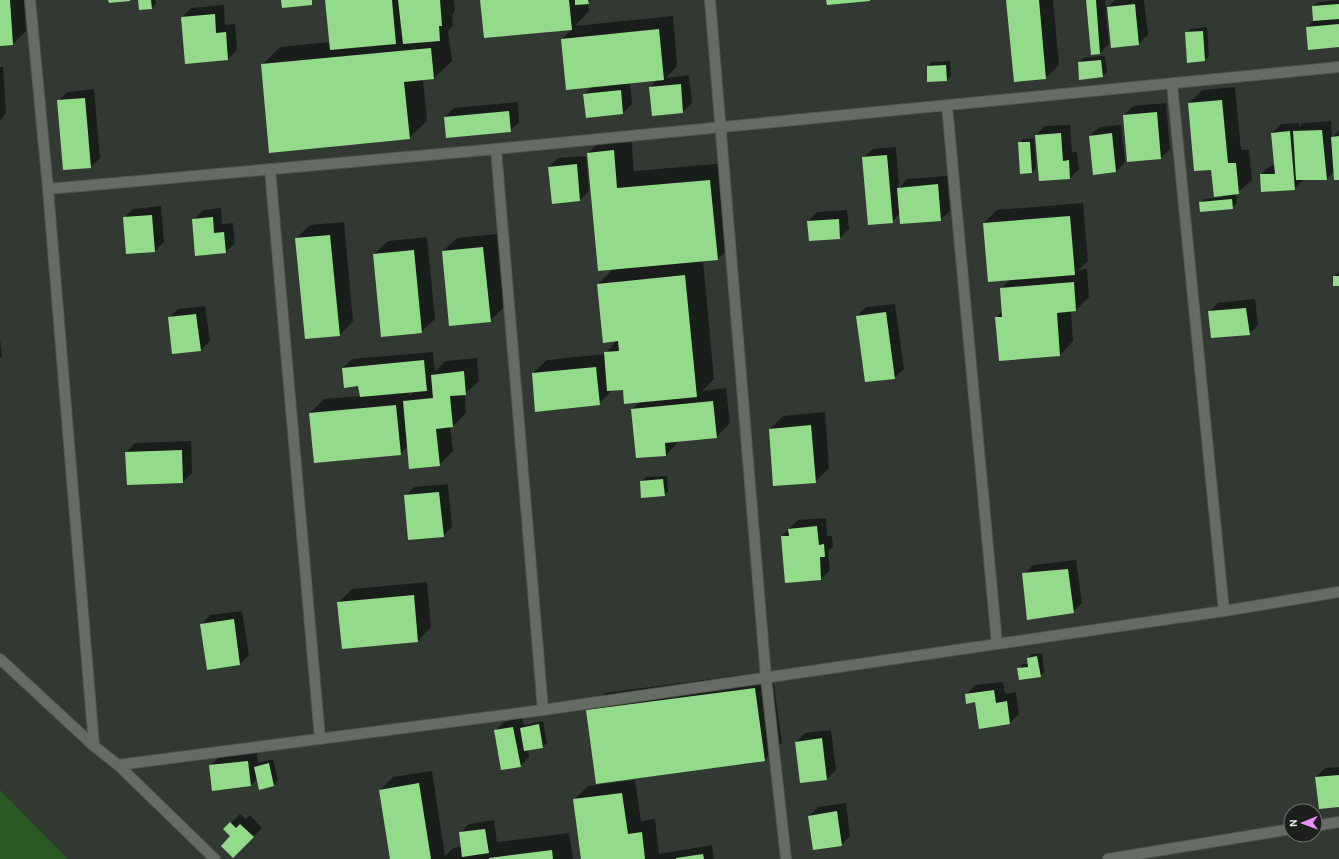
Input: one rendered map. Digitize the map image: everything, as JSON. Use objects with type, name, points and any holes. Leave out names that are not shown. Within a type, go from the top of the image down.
[{"type":"street","points":[[30,0],[48,189],[94,746]]},
{"type":"street","points":[[710,0],[722,128],[766,678],[786,859]]},
{"type":"street","points":[[48,189],[722,128],[1339,68]]},
{"type":"street","points":[[1172,84],[1224,611]]},
{"type":"street","points":[[947,106],[997,644]]},
{"type":"street","points":[[496,149],[543,710]]},
{"type":"street","points":[[270,169],[320,739]]},
{"type":"street","points":[[118,765],[543,710],[1224,611],[1339,592]]},
{"type":"street","points":[[0,660],[94,746],[118,765],[215,859]]},
{"type":"street","points":[[1323,825],[1339,822]]},
{"type":"street","points":[[1108,859],[1283,831]]},
{"type":"green space","points":[[0,790],[68,859],[0,859]]},
{"type":"building","points":[[0,0],[10,0],[13,45],[0,46]]},
{"type":"building","points":[[108,0],[130,0],[130,1],[109,3]]},
{"type":"building","points":[[138,0],[151,0],[152,9],[139,10]]},
{"type":"building","points":[[281,0],[312,0],[312,5],[282,8]]},
{"type":"building","points":[[325,0],[392,0],[396,44],[330,50]]},
{"type":"building","points":[[398,0],[440,0],[442,26],[439,26],[440,41],[403,44]]},
{"type":"building","points":[[480,0],[569,0],[572,30],[484,38]]},
{"type":"building","points":[[575,0],[588,0],[589,4],[575,5]]},
{"type":"building","points":[[826,0],[870,0],[870,1],[827,5]]},
{"type":"building","points":[[1006,0],[1039,0],[1046,79],[1014,82]]},
{"type":"building","points":[[1086,0],[1096,0],[1100,54],[1091,55]]},
{"type":"building","points":[[1135,4],[1139,45],[1111,48],[1107,7]]},
{"type":"building","points":[[1339,4],[1339,19],[1313,21],[1312,6]]},
{"type":"building","points":[[215,14],[216,33],[226,32],[228,60],[185,64],[181,17]]},
{"type":"building","points":[[1339,24],[1339,47],[1308,50],[1306,27]]},
{"type":"building","points":[[659,29],[664,80],[566,90],[561,39]]},
{"type":"building","points":[[1203,31],[1205,61],[1187,63],[1185,32]]},
{"type":"building","points":[[431,48],[434,79],[404,82],[410,139],[269,153],[261,64]]},
{"type":"building","points":[[1101,60],[1103,77],[1079,80],[1078,62]]},
{"type":"building","points":[[946,65],[947,81],[927,82],[927,66]]},
{"type":"building","points":[[681,84],[683,113],[652,116],[649,87]]},
{"type":"building","points":[[621,90],[623,114],[586,118],[583,94]]},
{"type":"building","points":[[85,98],[91,168],[63,170],[57,100]]},
{"type":"building","points":[[1222,100],[1228,163],[1236,163],[1239,194],[1214,197],[1211,170],[1194,171],[1188,103]]},
{"type":"building","points":[[509,111],[511,132],[446,138],[444,117]]},
{"type":"building","points":[[1157,112],[1161,159],[1127,162],[1123,115]]},
{"type":"building","points":[[1322,130],[1327,180],[1296,180],[1293,131]]},
{"type":"building","points":[[1290,131],[1295,190],[1261,192],[1260,174],[1275,174],[1271,133]]},
{"type":"building","points":[[1061,133],[1063,161],[1069,160],[1070,179],[1039,181],[1035,135]]},
{"type":"building","points":[[1112,133],[1116,172],[1093,175],[1089,136]]},
{"type":"building","points":[[1339,136],[1339,180],[1334,180],[1331,137]]},
{"type":"building","points":[[1018,142],[1030,142],[1032,173],[1020,174]]},
{"type":"building","points":[[614,150],[617,188],[710,180],[718,260],[598,271],[587,153]]},
{"type":"building","points":[[887,155],[893,223],[868,225],[862,157]]},
{"type":"building","points":[[577,164],[580,201],[552,204],[548,167]]},
{"type":"building","points":[[938,184],[941,221],[900,224],[897,188]]},
{"type":"building","points":[[1232,199],[1233,209],[1200,212],[1199,202]]},
{"type":"building","points":[[152,215],[155,252],[126,254],[123,217]]},
{"type":"building","points":[[1070,216],[1075,275],[988,282],[983,223]]},
{"type":"building","points":[[213,217],[214,233],[224,232],[226,253],[195,256],[192,219]]},
{"type":"building","points":[[839,219],[840,239],[809,241],[807,221]]},
{"type":"building","points":[[330,235],[340,336],[305,339],[295,238]]},
{"type":"building","points":[[483,247],[491,322],[449,326],[442,251]]},
{"type":"building","points":[[414,250],[422,333],[381,337],[373,254]]},
{"type":"building","points":[[685,275],[697,397],[624,404],[623,390],[607,391],[604,352],[619,351],[618,341],[603,343],[597,284]]},
{"type":"building","points":[[1333,276],[1339,276],[1339,286],[1333,286]]},
{"type":"building","points":[[1074,282],[1076,311],[1057,313],[1060,356],[999,361],[995,317],[1002,317],[1000,288]]},
{"type":"building","points":[[1246,308],[1250,335],[1211,338],[1208,311]]},
{"type":"building","points":[[886,312],[895,379],[865,382],[856,316]]},
{"type":"building","points":[[196,314],[201,351],[172,354],[168,317]]},
{"type":"building","points":[[424,360],[427,391],[360,397],[358,386],[344,388],[342,368]]},
{"type":"building","points":[[596,367],[600,405],[535,412],[532,373]]},
{"type":"building","points":[[464,371],[466,395],[450,396],[453,427],[436,429],[440,466],[409,469],[403,401],[433,398],[431,375]]},
{"type":"building","points":[[713,401],[717,438],[665,443],[666,456],[636,458],[631,409]]},
{"type":"building","points":[[396,405],[401,455],[314,463],[309,413]]},
{"type":"building","points":[[811,425],[816,483],[773,486],[769,429]]},
{"type":"building","points":[[182,450],[183,483],[127,485],[125,452]]},
{"type":"building","points":[[663,479],[665,496],[641,498],[640,481]]},
{"type":"building","points":[[439,492],[444,537],[408,540],[404,495]]},
{"type":"building","points":[[817,526],[819,545],[824,544],[825,557],[820,557],[821,580],[785,583],[781,536],[789,536],[788,529]]},
{"type":"building","points":[[1068,569],[1074,613],[1027,620],[1022,573]]},
{"type":"building","points":[[414,595],[418,642],[342,649],[337,602]]},
{"type":"building","points":[[234,619],[240,665],[207,670],[200,624]]},
{"type":"building","points":[[1037,656],[1041,677],[1019,680],[1017,668],[1028,667],[1027,658]]},
{"type":"building","points":[[755,688],[765,761],[596,784],[586,710]]},
{"type":"building","points":[[994,690],[996,703],[1007,701],[1010,724],[979,729],[975,702],[966,704],[965,694]]},
{"type":"building","points":[[539,724],[543,748],[524,751],[520,728]]},
{"type":"building","points":[[513,727],[521,767],[501,770],[494,730]]},
{"type":"building","points":[[822,738],[827,780],[800,783],[795,742]]},
{"type":"building","points":[[248,761],[251,786],[212,791],[209,765]]},
{"type":"building","points":[[269,763],[274,786],[259,790],[254,767]]},
{"type":"building","points":[[1339,775],[1339,807],[1323,809],[1323,803],[1318,803],[1315,777]]},
{"type":"building","points":[[419,783],[431,859],[390,859],[379,790]]},
{"type":"building","points":[[622,793],[628,834],[642,832],[645,859],[581,859],[573,799]]},
{"type":"building","points":[[837,811],[842,846],[813,850],[808,816]]},
{"type":"building","points":[[230,822],[236,828],[240,824],[254,837],[233,858],[221,846],[230,836],[223,829]]},
{"type":"building","points":[[485,829],[489,853],[462,857],[459,832]]},
{"type":"building","points":[[552,850],[553,859],[489,859],[489,858]]},
{"type":"building","points":[[703,854],[704,859],[676,859],[676,858]]}]
